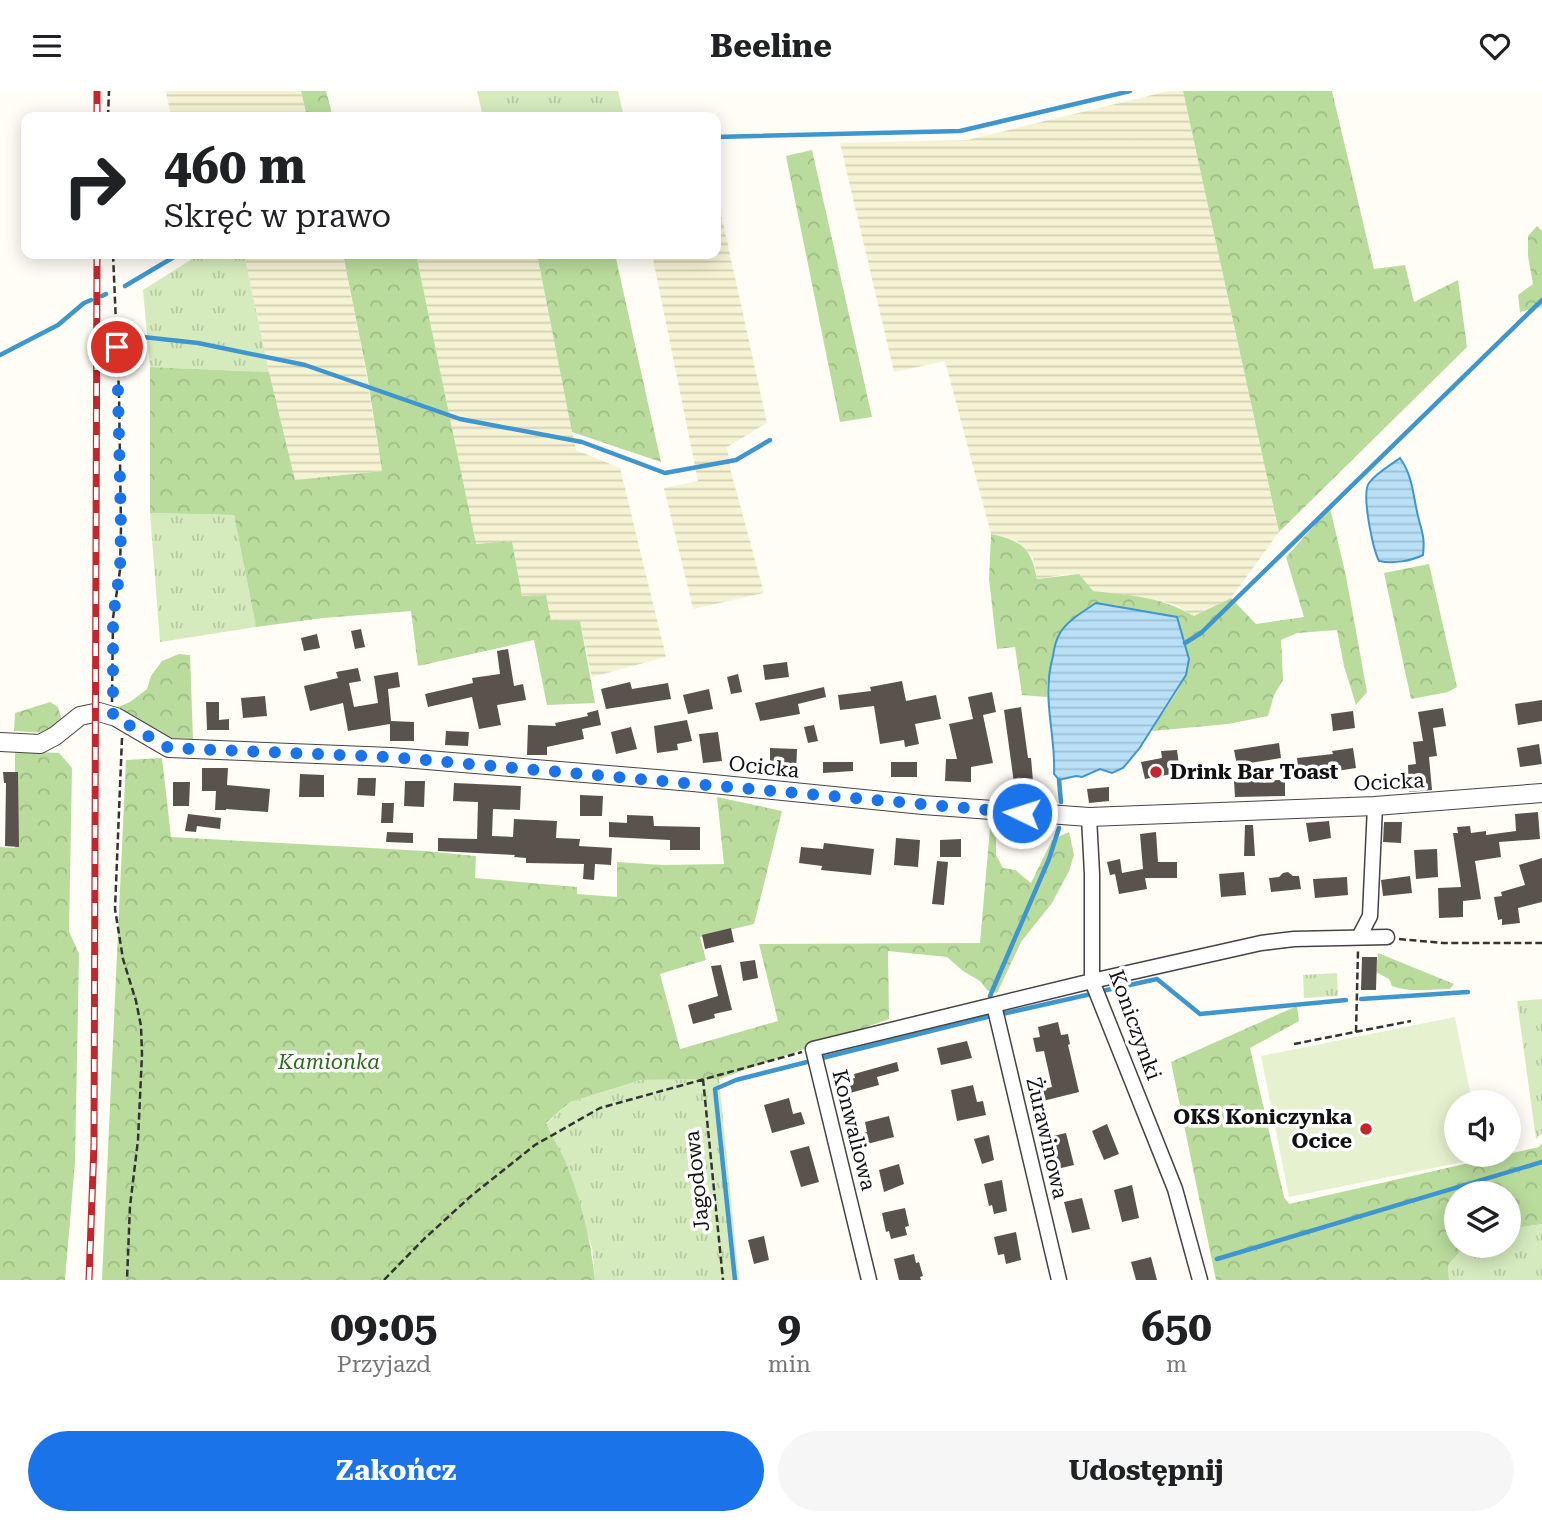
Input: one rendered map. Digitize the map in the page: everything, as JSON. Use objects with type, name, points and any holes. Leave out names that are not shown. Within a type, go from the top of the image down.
[{"type":"street","points":[[0,742],[40,744],[80,716],[95,712],[113,716]]},
{"type":"street","name":"Ocicka","points":[[113,716],[169,748],[391,757],[922,805],[1089,817],[1375,806],[1542,793]]},
{"type":"street","points":[[1359,937],[1370,916],[1375,806]]},
{"type":"street","name":"Koniczynki","points":[[1089,817],[1092,981],[1175,1189],[1200,1280]]},
{"type":"street","name":"Konwaliowa","points":[[869,1280],[813,1049],[1261,943],[1294,939],[1387,937]]},
{"type":"street","name":"Żurawinowa","points":[[994,1006],[1059,1280]]},
{"type":"path","points":[[108,112],[109,91]]},
{"type":"path","points":[[113,259],[121,527],[120,570],[113,618],[113,716],[121,732],[123,746],[115,909],[123,959],[141,1026],[142,1054],[127,1280]]},
{"type":"path","points":[[1356,1032],[1359,937]]},
{"type":"path","points":[[1387,937],[1443,943],[1542,943]]},
{"type":"path","points":[[1294,1044],[1411,1021]]},
{"type":"path","points":[[384,1280],[471,1196],[535,1145],[600,1108],[813,1049]]},
{"type":"path","name":"Jagodowa","points":[[703,1079],[723,1280]]},
{"type":"shaded area","points":[[166,91],[301,91],[306,112],[170,112]]},
{"type":"shaded area","points":[[1169,91],[1183,91],[1279,532],[1231,598],[1194,616],[1174,604],[1093,591],[1084,582],[1069,574],[1037,579],[1033,557],[1016,540],[991,534],[945,361],[894,372],[840,143],[967,140]]},
{"type":"shaded area","points":[[721,214],[767,423],[727,447],[731,472],[764,593],[693,609],[664,488],[698,481],[653,259],[721,259]]},
{"type":"shaded area","points":[[245,259],[344,259],[382,471],[295,480]]},
{"type":"shaded area","points":[[417,259],[538,259],[576,450],[620,468],[666,657],[592,677],[580,622],[551,621],[522,596],[512,541],[476,545]]},
{"type":"green space","points":[[301,91],[326,91],[332,112],[306,112]]},
{"type":"green space","points":[[477,91],[618,91],[623,112],[482,112]]},
{"type":"green space","points":[[1183,91],[1332,91],[1374,269],[1405,265],[1414,302],[1458,280],[1467,347],[1279,532]]},
{"type":"green space","points":[[812,150],[872,417],[840,422],[786,156]]},
{"type":"green space","points":[[1537,226],[1542,231],[1542,307],[1520,312],[1518,295],[1533,284],[1528,236]]},
{"type":"green space","points":[[192,259],[245,259],[269,372],[150,367],[143,290]]},
{"type":"green space","points":[[344,259],[417,259],[476,544],[512,541],[522,596],[546,595],[551,621],[580,621],[595,703],[547,705],[534,640],[418,666],[411,611],[256,627],[234,515],[150,513],[150,367],[269,372],[295,480],[382,471],[367,374]]},
{"type":"green space","points":[[538,259],[616,259],[661,462],[572,432]]},
{"type":"green space","points":[[1330,508],[1346,576],[1367,692],[1356,705],[1337,630],[1297,633],[1281,640],[1283,680],[1274,695],[1268,716],[1228,724],[1152,731],[1179,689],[1187,655],[1185,640],[1143,610],[1129,610],[1115,605],[1052,658],[1047,697],[1022,695],[1015,647],[997,649],[989,579],[991,534],[1010,539],[1023,547],[1032,559],[1037,579],[1079,574],[1093,591],[1158,601],[1194,616],[1231,598],[1256,624],[1304,617],[1286,557]]},
{"type":"green space","points":[[150,513],[234,515],[256,627],[160,642]]},
{"type":"green space","points":[[1429,564],[1457,687],[1448,692],[1411,699],[1384,573]]},
{"type":"green space","points":[[179,654],[190,655],[193,739],[131,736],[118,719],[118,707],[147,689],[151,676],[162,661]]},
{"type":"green space","points":[[50,702],[58,707],[61,717],[60,734],[14,731],[15,713]]},
{"type":"green space","points":[[15,751],[59,753],[72,768],[69,931],[79,954],[75,1162],[65,1280],[0,1280],[0,847],[15,848]]},
{"type":"green space","name":"Kamionka","points":[[162,758],[171,837],[476,856],[475,878],[577,887],[577,894],[617,897],[617,862],[662,865],[724,864],[717,797],[782,811],[754,924],[700,937],[706,960],[660,974],[680,1049],[778,1021],[759,944],[980,943],[990,828],[996,831],[996,855],[1003,868],[1015,870],[1031,883],[1052,840],[1069,832],[1074,855],[1069,871],[1052,903],[1021,942],[997,993],[988,991],[980,981],[947,957],[888,951],[889,1019],[719,1079],[641,1080],[570,1102],[546,1123],[566,1162],[578,1195],[595,1280],[102,1280],[126,760]]},
{"type":"green space","points":[[1378,953],[1454,984],[1450,989],[1428,990],[1392,986],[1389,979],[1376,972]]},
{"type":"green space","points":[[1337,973],[1338,996],[1304,998],[1303,975]]},
{"type":"green space","points":[[1542,999],[1542,1133],[1536,1139],[1517,1001]]},
{"type":"green space","points":[[1297,1006],[1299,1021],[1250,1048],[1284,1197],[1289,1204],[1451,1167],[1521,1167],[1521,1151],[1539,1147],[1542,1143],[1542,1224],[1521,1227],[1521,1181],[1444,1181],[1444,1258],[1454,1258],[1448,1265],[1449,1280],[1216,1280],[1171,1062]]},
{"type":"green space","name":"OKS Koniczynka Ocice","points":[[1455,1017],[1470,1090],[1444,1090],[1444,1166],[1289,1197],[1261,1056]]},
{"type":"green space","points":[[719,1079],[739,1280],[595,1280],[592,1247],[546,1124],[570,1102],[641,1080]]},
{"type":"green space","points":[[1542,1224],[1542,1280],[1449,1280],[1448,1265],[1454,1258],[1521,1258],[1521,1227]]},
{"type":"water","points":[[1400,458],[1412,486],[1423,535],[1423,555],[1402,561],[1379,561],[1369,522],[1367,489],[1376,476]]},
{"type":"water","points":[[1096,603],[1177,617],[1189,659],[1186,675],[1139,749],[1123,768],[1112,773],[1100,769],[1082,777],[1059,780],[1054,774],[1048,687],[1054,650],[1062,630]]},
{"type":"building","points":[[361,629],[365,647],[355,649],[351,631]]},
{"type":"building","points":[[317,634],[320,648],[304,651],[301,638]]},
{"type":"building","points":[[508,649],[514,686],[523,684],[526,700],[497,705],[501,725],[479,729],[472,697],[428,707],[425,694],[473,683],[472,678],[500,674],[497,651]]},
{"type":"building","points":[[787,662],[789,677],[765,680],[763,665]]},
{"type":"building","points":[[358,668],[361,681],[349,683],[354,707],[378,703],[374,676],[398,672],[400,687],[388,689],[391,721],[414,722],[414,741],[390,741],[390,724],[348,731],[343,703],[310,711],[304,686],[338,678],[336,672]]},
{"type":"building","points":[[738,674],[742,692],[731,694],[727,677]]},
{"type":"building","points":[[902,681],[906,701],[936,695],[941,719],[915,724],[919,744],[905,747],[904,740],[880,744],[874,706],[840,710],[838,695],[871,691],[870,687]]},
{"type":"building","points":[[630,682],[632,689],[668,683],[671,699],[606,709],[601,689]]},
{"type":"building","points":[[824,687],[826,697],[798,704],[800,714],[760,721],[755,703]]},
{"type":"building","points":[[709,689],[713,709],[688,714],[683,695]]},
{"type":"building","points":[[992,692],[996,712],[983,715],[993,763],[971,767],[971,782],[945,781],[946,759],[957,759],[949,724],[973,719],[968,697]]},
{"type":"building","points":[[265,696],[267,716],[243,718],[241,698]]},
{"type":"building","points":[[1542,700],[1542,721],[1518,725],[1515,704]]},
{"type":"building","points":[[206,702],[219,702],[219,720],[229,719],[229,730],[207,730]]},
{"type":"building","points":[[1021,707],[1033,781],[1014,783],[1004,710]]},
{"type":"building","points":[[1443,708],[1446,726],[1433,728],[1437,756],[1429,757],[1432,790],[1409,792],[1408,765],[1416,764],[1413,742],[1423,741],[1418,712]]},
{"type":"building","points":[[598,710],[601,725],[582,729],[584,739],[547,747],[547,755],[527,755],[528,725],[556,726],[555,723],[588,716],[587,713]]},
{"type":"building","points":[[1353,711],[1355,728],[1333,731],[1331,714]]},
{"type":"building","points":[[687,720],[692,741],[677,744],[678,750],[657,753],[654,726]]},
{"type":"building","points":[[814,725],[818,741],[808,743],[804,727]]},
{"type":"building","points":[[631,727],[637,749],[616,754],[611,732]]},
{"type":"building","points":[[446,731],[469,732],[468,746],[445,745]]},
{"type":"building","points":[[718,732],[722,761],[703,763],[699,734]]},
{"type":"building","points":[[1279,743],[1281,758],[1237,765],[1234,750]]},
{"type":"building","points":[[1539,744],[1542,764],[1520,767],[1517,748]]},
{"type":"building","points":[[770,748],[797,749],[796,774],[770,774]]},
{"type":"building","points":[[1353,748],[1356,768],[1299,777],[1297,758],[1333,754],[1332,751]]},
{"type":"building","points":[[1177,750],[1177,773],[1145,779],[1141,762],[1162,758],[1161,751]]},
{"type":"building","points":[[823,762],[853,762],[853,771],[823,773]]},
{"type":"building","points":[[891,762],[917,762],[917,777],[891,777]]},
{"type":"building","points":[[202,768],[228,768],[227,785],[270,789],[268,812],[215,810],[216,791],[202,791]]},
{"type":"building","points":[[3,772],[18,772],[19,847],[5,846],[6,783]]},
{"type":"building","points":[[300,774],[324,775],[324,797],[299,797]]},
{"type":"building","points":[[358,778],[376,778],[375,796],[357,795]]},
{"type":"building","points":[[1285,780],[1285,796],[1235,797],[1234,781]]},
{"type":"building","points":[[405,781],[425,781],[424,807],[404,806]]},
{"type":"building","points":[[173,782],[190,782],[189,806],[173,806]]},
{"type":"building","points":[[454,783],[521,786],[520,810],[493,809],[492,836],[513,837],[514,819],[557,821],[556,838],[580,839],[579,846],[612,848],[611,865],[595,864],[594,880],[583,879],[584,864],[526,863],[526,858],[514,857],[515,855],[438,851],[438,838],[477,839],[478,802],[453,801]]},
{"type":"building","points":[[1109,787],[1109,801],[1089,803],[1087,789]]},
{"type":"building","points":[[580,795],[603,796],[602,816],[580,816]]},
{"type":"building","points":[[382,803],[394,803],[393,823],[381,823]]},
{"type":"building","points":[[1538,812],[1540,839],[1499,842],[1501,857],[1475,861],[1481,899],[1463,901],[1463,917],[1439,918],[1438,888],[1461,887],[1453,833],[1458,833],[1457,827],[1470,826],[1471,833],[1486,831],[1486,835],[1516,831],[1515,814]]},
{"type":"building","points":[[188,814],[221,818],[220,829],[197,826],[196,832],[185,831]]},
{"type":"building","points":[[627,815],[653,816],[654,826],[700,827],[700,850],[670,850],[670,840],[609,837],[609,822],[627,823]]},
{"type":"building","points":[[1329,821],[1331,838],[1309,842],[1306,823]]},
{"type":"building","points":[[1384,822],[1402,822],[1401,843],[1383,842]]},
{"type":"building","points":[[1245,825],[1253,825],[1255,856],[1244,856]]},
{"type":"building","points":[[387,832],[413,833],[413,843],[386,842]]},
{"type":"building","points":[[1156,832],[1158,862],[1177,862],[1177,878],[1145,878],[1147,889],[1119,894],[1115,874],[1110,875],[1107,862],[1120,859],[1122,873],[1143,869],[1140,834]]},
{"type":"building","points":[[896,838],[920,840],[918,867],[894,865]]},
{"type":"building","points":[[961,839],[961,857],[940,857],[940,840]]},
{"type":"building","points":[[824,843],[874,849],[871,875],[821,870],[822,866],[799,863],[801,847],[823,849]]},
{"type":"building","points":[[1437,849],[1438,877],[1416,879],[1414,850]]},
{"type":"building","points":[[1542,858],[1542,902],[1518,908],[1520,923],[1502,925],[1502,919],[1498,920],[1494,897],[1502,896],[1501,892],[1525,885],[1519,865]]},
{"type":"building","points":[[937,861],[948,862],[944,905],[932,904]]},
{"type":"building","points":[[1244,872],[1246,895],[1221,897],[1219,874]]},
{"type":"building","points":[[1288,872],[1299,876],[1301,889],[1271,892],[1269,878]]},
{"type":"building","points":[[1410,876],[1412,893],[1383,896],[1381,880]]},
{"type":"building","points":[[1347,877],[1348,895],[1315,898],[1313,879]]},
{"type":"building","points":[[731,928],[734,942],[705,949],[702,935]]},
{"type":"building","points":[[1362,957],[1377,957],[1376,990],[1361,990]]},
{"type":"building","points":[[755,960],[758,978],[743,981],[740,962]]},
{"type":"building","points":[[721,965],[732,1010],[714,1014],[715,1018],[693,1024],[688,1005],[718,996],[711,966]]},
{"type":"building","points":[[1058,1022],[1061,1035],[1068,1034],[1079,1092],[1031,1104],[1028,1092],[1052,1087],[1044,1051],[1036,1052],[1033,1038],[1040,1037],[1038,1027]]},
{"type":"building","points":[[967,1041],[972,1058],[941,1065],[937,1048]]},
{"type":"building","points":[[897,1062],[899,1071],[877,1077],[879,1085],[850,1093],[847,1080],[855,1078],[854,1074]]},
{"type":"building","points":[[973,1085],[977,1102],[983,1101],[986,1115],[957,1121],[951,1090]]},
{"type":"building","points":[[789,1098],[793,1114],[801,1112],[805,1124],[772,1133],[764,1105]]},
{"type":"building","points":[[889,1116],[894,1137],[863,1145],[860,1134],[867,1132],[865,1122]]},
{"type":"building","points":[[1107,1124],[1119,1154],[1104,1160],[1092,1131]]},
{"type":"building","points":[[1066,1133],[1074,1165],[1057,1169],[1049,1137]]},
{"type":"building","points":[[989,1135],[994,1160],[982,1164],[974,1139]]},
{"type":"building","points":[[809,1146],[819,1182],[801,1187],[790,1151]]},
{"type":"building","points":[[899,1164],[904,1184],[884,1192],[879,1170]]},
{"type":"building","points":[[1002,1180],[1007,1211],[994,1214],[992,1205],[989,1206],[984,1184]]},
{"type":"building","points":[[1132,1185],[1139,1218],[1122,1222],[1114,1190]]},
{"type":"building","points":[[1082,1198],[1090,1229],[1072,1233],[1064,1202]]},
{"type":"building","points":[[905,1208],[909,1226],[905,1227],[907,1235],[891,1239],[889,1231],[886,1232],[882,1213]]},
{"type":"building","points":[[1016,1232],[1021,1260],[1006,1264],[1004,1254],[998,1255],[994,1237]]},
{"type":"building","points":[[764,1236],[769,1260],[754,1264],[748,1240]]},
{"type":"building","points":[[914,1254],[923,1276],[920,1277],[921,1280],[899,1280],[894,1259]]},
{"type":"building","points":[[1151,1257],[1157,1280],[1136,1280],[1131,1262]]},
{"type":"waterway","points":[[721,137],[960,131],[1130,91]]},
{"type":"waterway","points":[[125,286],[171,259]]},
{"type":"waterway","points":[[102,296],[106,294]]},
{"type":"waterway","points":[[0,355],[58,325],[91,300]]},
{"type":"waterway","points":[[1185,643],[1201,633],[1542,300]]},
{"type":"waterway","points":[[122,339],[143,337],[198,343],[305,365],[460,419],[582,442],[665,473],[736,460],[770,440]]},
{"type":"waterway","points":[[1059,780],[1061,802]]},
{"type":"waterway","points":[[990,996],[1049,859],[1059,828]]},
{"type":"waterway","points":[[1102,991],[1157,979],[1200,1014],[1346,1000]]},
{"type":"waterway","points":[[1361,999],[1468,992]]},
{"type":"waterway","points":[[1002,1014],[1091,994]]},
{"type":"waterway","points":[[822,1058],[991,1016]]},
{"type":"waterway","points":[[735,1280],[715,1089],[736,1080],[811,1061]]},
{"type":"waterway","points":[[1217,1259],[1542,1162]]},
{"type":"railway","points":[[97,91],[97,112]]},
{"type":"railway","points":[[89,1280],[94,1144],[97,259]]},
{"type":"place","name":"Drink Bar Toast","points":[[1156,772]]},
{"type":"place","name":"OKS Koniczynka Ocice","points":[[1366,1129]]},
{"type":"route","points":[[117,347],[121,527],[120,570],[113,618],[113,716],[169,748],[391,757],[1022,813]]}]
